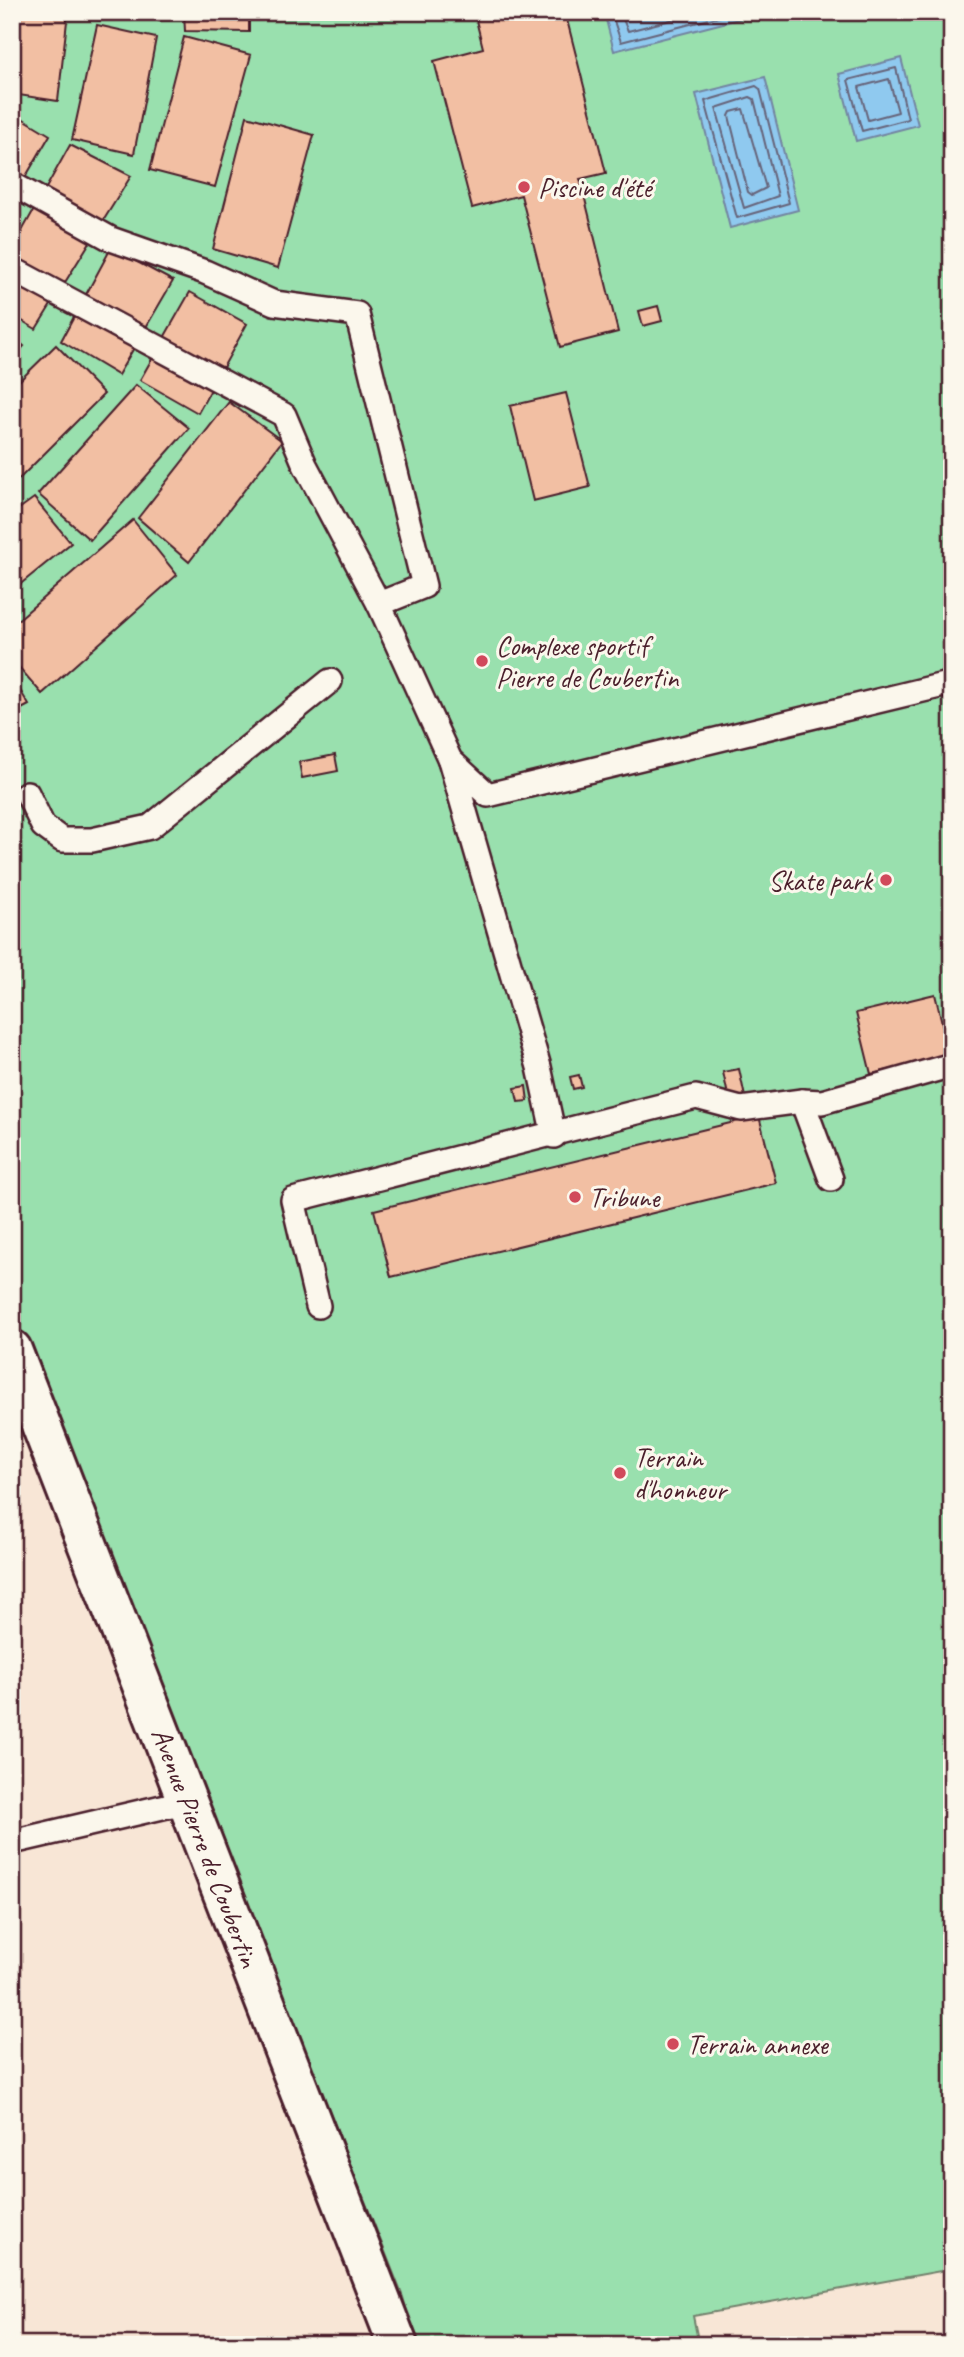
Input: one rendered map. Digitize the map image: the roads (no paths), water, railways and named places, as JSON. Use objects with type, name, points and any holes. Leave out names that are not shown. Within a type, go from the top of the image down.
[{"type":"street","name":"Avenue Pierre de Coubertin","points":[[12,1350],[398,2345]]},
{"type":"lane","points":[[12,184],[111,239],[205,272],[274,303],[357,314],[424,586],[379,604]]},
{"type":"lane","points":[[12,269],[284,415],[305,465],[379,604],[450,760],[539,1067],[554,1136]]},
{"type":"lane","points":[[27,793],[43,826],[62,840],[93,840],[150,827],[330,681]]},
{"type":"lane","points":[[450,760],[488,795],[952,682]]},
{"type":"lane","points":[[318,1306],[293,1200],[554,1136],[696,1097],[741,1109],[802,1101],[822,1102],[952,1065]]},
{"type":"lane","points":[[802,1101],[831,1179]]},
{"type":"lane","points":[[12,1842],[188,1801]]},
{"type":"water","points":[[604,12],[766,12],[614,51]]},
{"type":"water","points":[[901,58],[918,125],[856,141],[839,74]]},
{"type":"water","points":[[765,77],[798,210],[730,228],[696,94]]},
{"type":"place","name":"Piscine d'été","points":[[524,187]]},
{"type":"place","name":"Complexe sportif Pierre de Coubertin","points":[[482,661]]},
{"type":"place","name":"Skate park","points":[[886,880]]},
{"type":"place","name":"Tribune","points":[[575,1197]]},
{"type":"place","name":"Terrain d'honneur","points":[[620,1473]]},
{"type":"place","name":"Terrain annexe","points":[[673,2044]]}]
